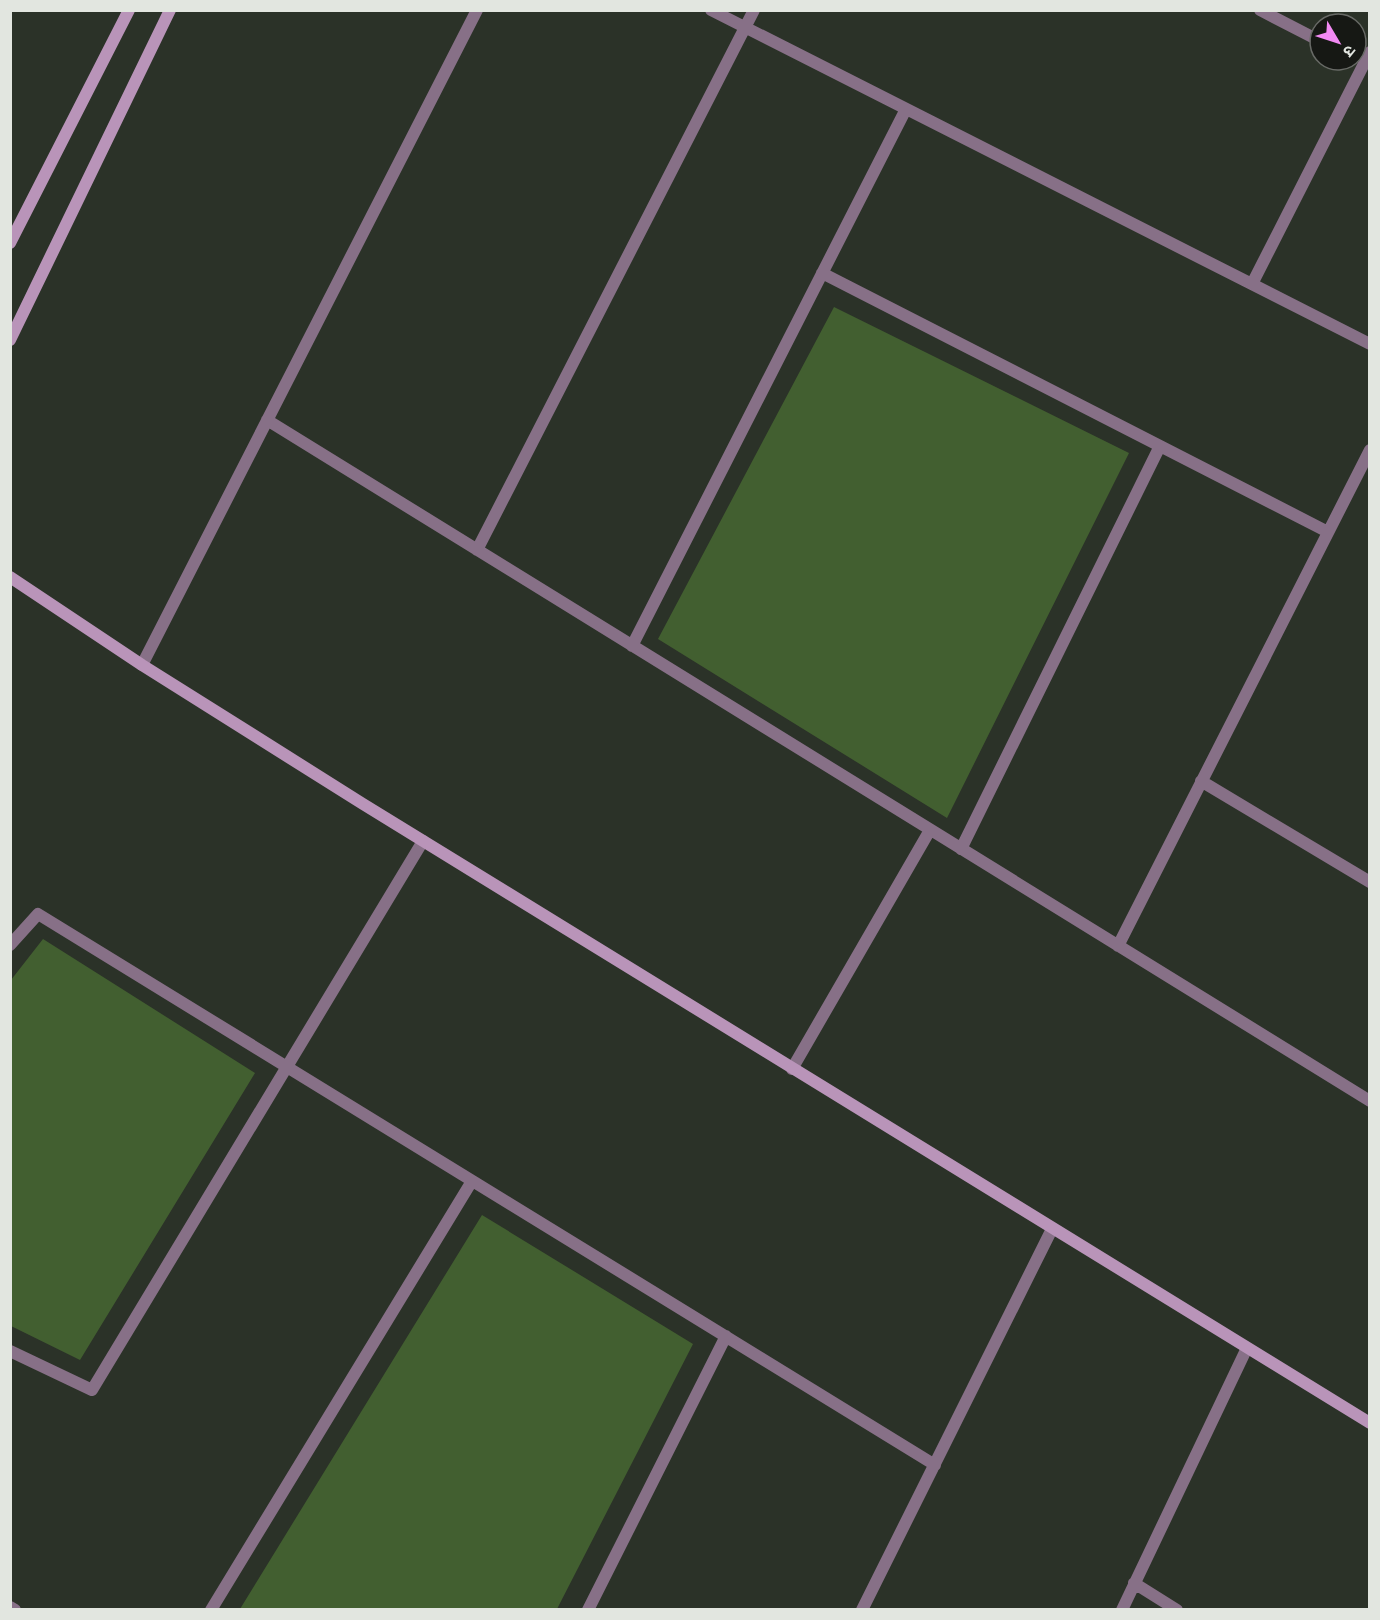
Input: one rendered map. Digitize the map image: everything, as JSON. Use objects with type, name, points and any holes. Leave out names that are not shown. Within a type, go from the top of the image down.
[{"type":"street","points":[[10,243],[129,10]]},
{"type":"street","points":[[10,340],[170,10]]},
{"type":"street","points":[[142,665],[477,10]]},
{"type":"street","points":[[711,10],[1370,344]]},
{"type":"street","points":[[477,550],[754,10]]},
{"type":"street","points":[[1260,10],[1308,35]]},
{"type":"street","points":[[1252,284],[1355,72]]},
{"type":"street","points":[[632,646],[906,109]]},
{"type":"street","points":[[822,273],[1328,532]]},
{"type":"street","points":[[267,420],[1370,1101]]},
{"type":"street","points":[[961,849],[1160,446]]},
{"type":"street","points":[[1118,946],[1370,450]]},
{"type":"street","points":[[10,577],[142,665],[423,841],[1246,1350],[1370,1423]]},
{"type":"street","points":[[1201,781],[1369,882]]},
{"type":"street","points":[[792,1069],[930,830]]},
{"type":"street","points":[[10,1351],[93,1390],[423,841]]},
{"type":"street","points":[[10,945],[38,914],[935,1465]]},
{"type":"street","points":[[211,1610],[472,1181]]},
{"type":"street","points":[[862,1610],[1052,1229]]},
{"type":"street","points":[[588,1610],[726,1336]]},
{"type":"street","points":[[1122,1610],[1246,1350]]},
{"type":"street","points":[[1134,1583],[1178,1610]]},
{"type":"street","points":[[10,1607],[15,1610]]},
{"type":"green space","points":[[834,307],[1129,453],[947,818],[658,639]]},
{"type":"green space","points":[[43,939],[255,1073],[80,1360],[11,1326],[11,980]]},
{"type":"green space","points":[[482,1215],[693,1344],[557,1609],[240,1609]]}]
